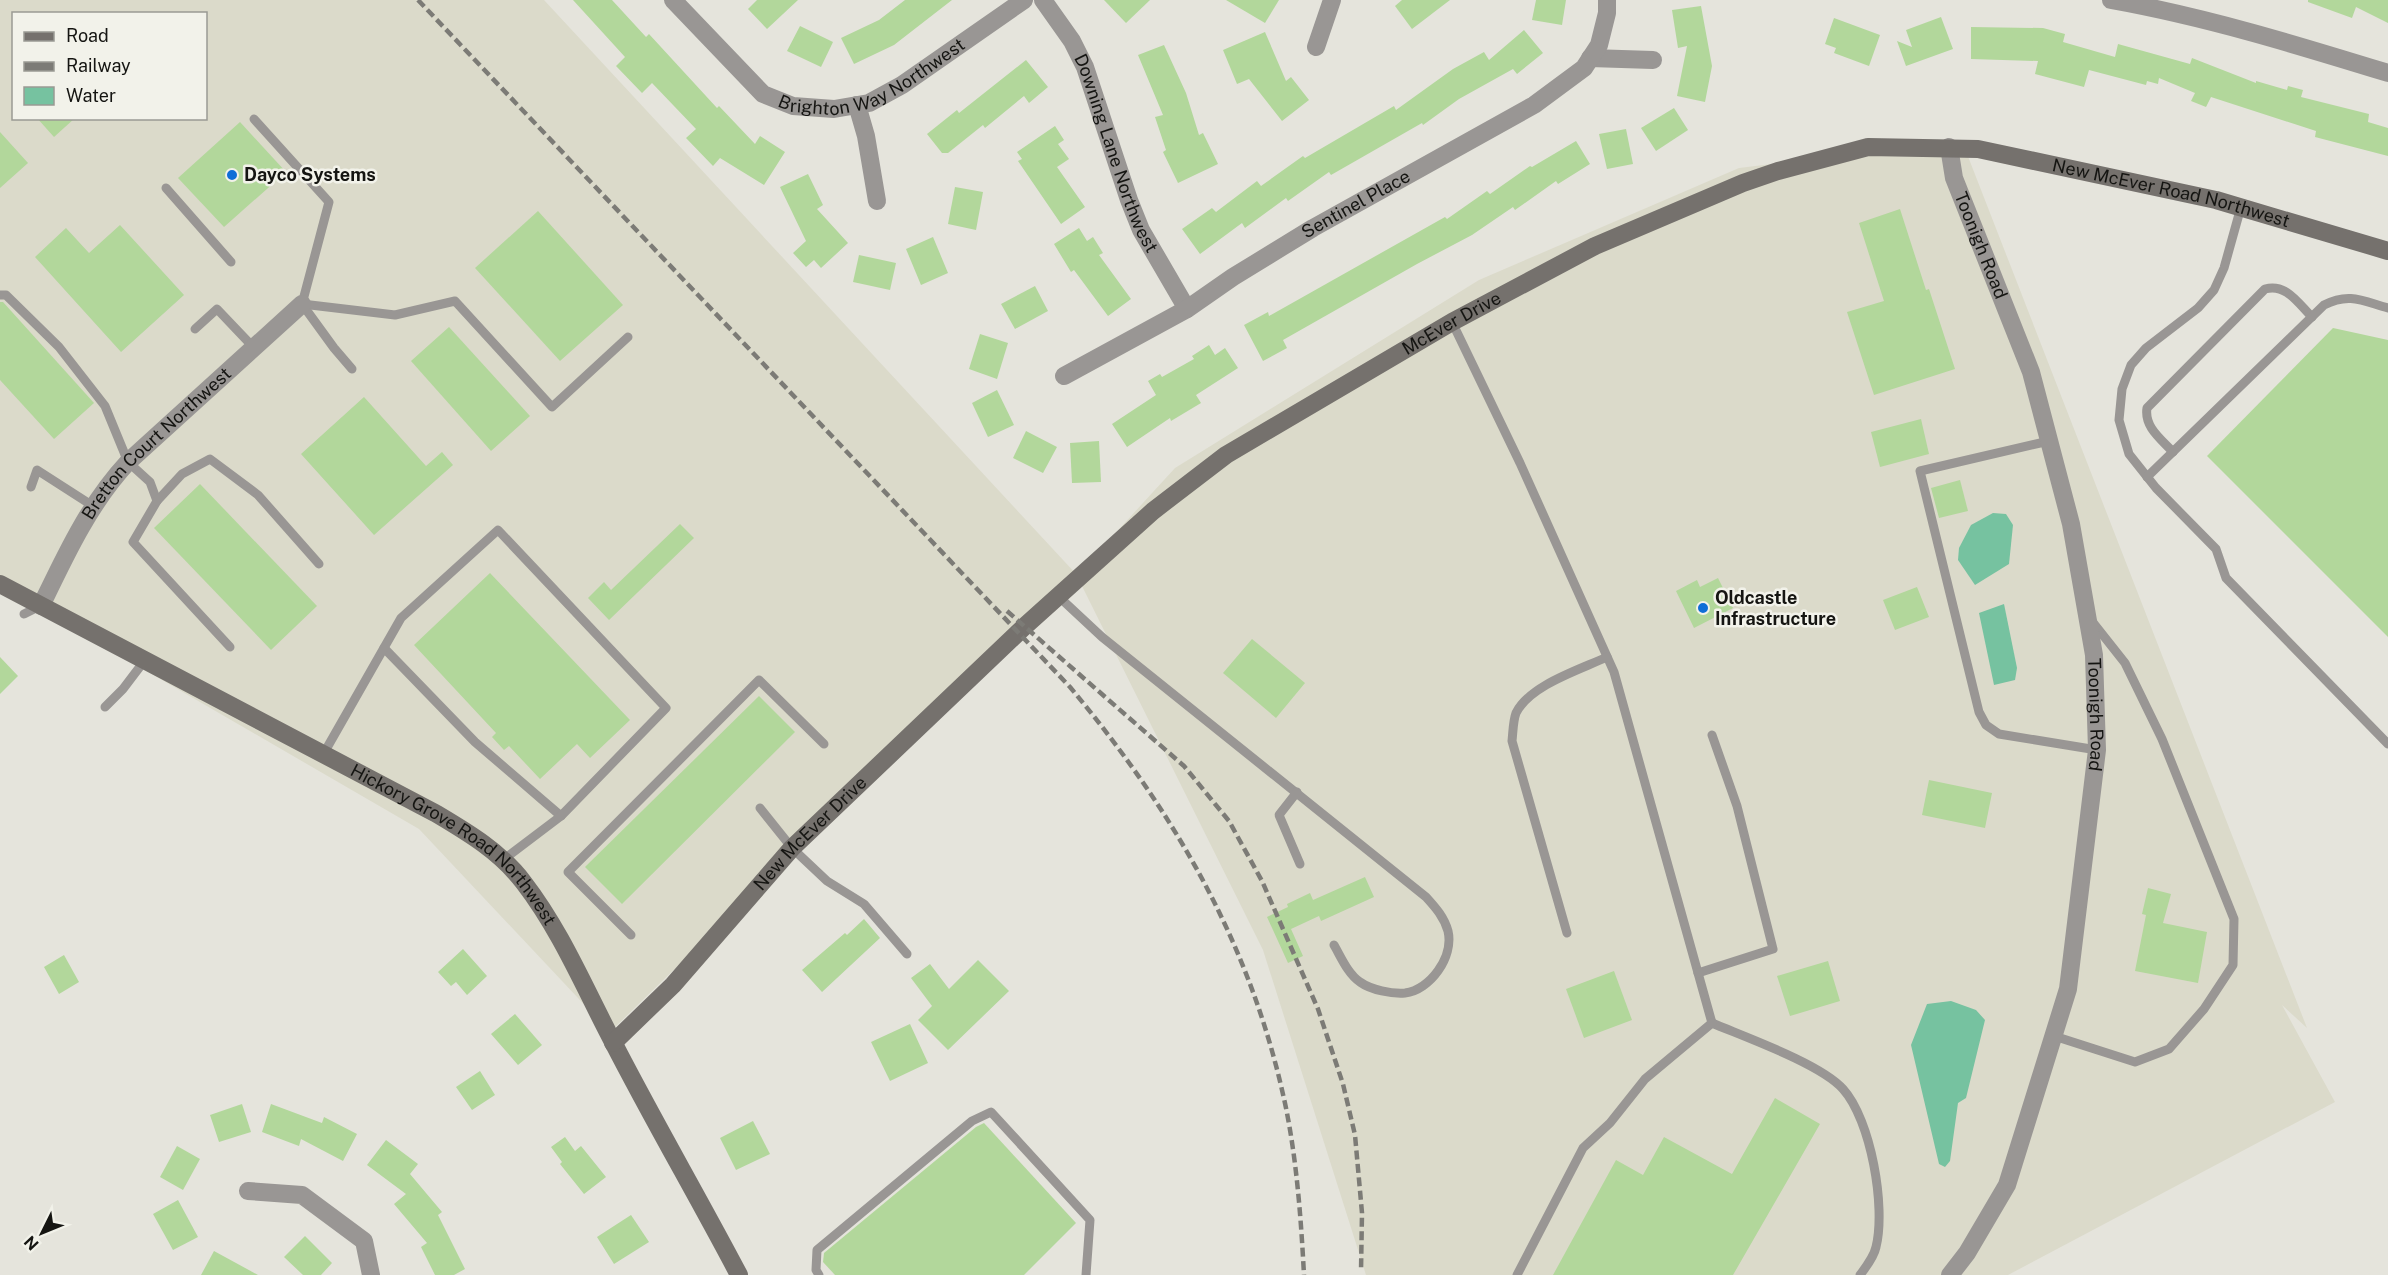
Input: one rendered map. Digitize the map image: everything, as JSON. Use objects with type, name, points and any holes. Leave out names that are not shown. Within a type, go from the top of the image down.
[{"type":"street","name":"Brighton Way Northwest","points":[[678,2],[763,94],[793,106],[834,109],[869,103],[902,85],[1024,0]]},
{"type":"street","name":"Downing Lane Northwest","points":[[1043,0],[1072,41],[1085,68],[1141,230],[1187,309]]},
{"type":"street","points":[[1317,47],[1332,0]]},
{"type":"street","name":"Sentinel Place","points":[[1065,376],[1187,309],[1233,277],[1313,228],[1534,105],[1584,68],[1599,45],[1607,13],[1607,0]]},
{"type":"street","points":[[2111,0],[2163,5],[2388,73]]},
{"type":"street","points":[[1590,58],[1653,60]]},
{"type":"street","points":[[857,105],[866,136],[877,201]]},
{"type":"street","name":"McEver Drive","points":[[1018,633],[1153,511],[1226,455],[1452,322],[1595,246],[1743,183],[1778,171],[1868,147],[1949,147]]},
{"type":"street","name":"New McEver Road Northwest","points":[[1949,147],[1978,149],[2216,200],[2388,251]]},
{"type":"street","name":"Toonigh Road","points":[[1949,147],[1954,178],[2031,372],[2071,524],[2094,656],[2097,750],[2068,989],[2007,1185],[1967,1253],[1950,1275]]},
{"type":"street","name":"Bretton Court Northwest","points":[[41,606],[69,547],[106,487],[128,462],[302,304]]},
{"type":"street","name":"Hickory Grove Road Northwest","points":[[0,584],[324,753],[471,834],[503,860],[524,882],[558,935],[613,1043],[739,1275]]},
{"type":"street","name":"New McEver Drive","points":[[613,1043],[673,985],[792,848],[1018,633]]},
{"type":"street","points":[[248,1191],[302,1195],[364,1241],[370,1275]]},
{"type":"lane","points":[[254,119],[329,202],[302,304]]},
{"type":"lane","points":[[166,188],[231,262]]},
{"type":"lane","points":[[2241,207],[2224,268],[2214,290],[2198,308],[2146,348],[2131,365],[2122,389],[2119,420],[2129,454],[2147,477],[2216,549],[2226,578],[2388,744]]},
{"type":"lane","points":[[2173,452],[2150,427],[2146,416],[2147,408],[2265,289],[2275,286],[2285,291],[2312,317]]},
{"type":"lane","points":[[0,295],[6,295],[59,347],[105,406],[128,462],[150,483],[157,501]]},
{"type":"lane","points":[[2147,477],[2324,305],[2337,298],[2347,297],[2388,308]]},
{"type":"lane","points":[[302,304],[395,315],[455,301],[552,407],[628,337]]},
{"type":"lane","points":[[302,304],[352,369]]},
{"type":"lane","points":[[195,329],[217,309],[254,348]]},
{"type":"lane","points":[[1452,322],[1520,463],[1619,688],[1712,1023]]},
{"type":"lane","points":[[2049,441],[1920,471],[1979,712],[1986,725],[1999,734],[2097,750]]},
{"type":"lane","points":[[230,647],[133,542],[157,501],[183,474],[210,459],[258,495],[319,564]]},
{"type":"lane","points":[[31,487],[37,470],[93,506]]},
{"type":"lane","points":[[324,753],[401,618],[498,530],[666,708],[561,816],[503,860]]},
{"type":"lane","points":[[1058,596],[1102,638],[1426,897],[1441,914],[1449,933],[1448,948],[1443,963],[1427,984],[1405,993],[1377,990],[1360,982],[1345,964],[1334,945]]},
{"type":"lane","points":[[24,614],[41,606]]},
{"type":"lane","points":[[2054,1036],[2134,1062],[2169,1049],[2204,1009],[2233,965],[2234,919],[2162,739],[2125,663],[2086,613]]},
{"type":"lane","points":[[384,648],[475,742],[561,816]]},
{"type":"lane","points":[[1567,933],[1512,741],[1515,716],[1521,704],[1538,689],[1607,657]]},
{"type":"lane","points":[[105,707],[146,660]]},
{"type":"lane","points":[[631,935],[568,872],[759,680],[824,744]]},
{"type":"lane","points":[[1698,973],[1773,949],[1737,806],[1712,735]]},
{"type":"lane","points":[[1297,792],[1279,815],[1300,864]]},
{"type":"lane","points":[[760,808],[792,848],[827,881],[864,904],[907,954]]},
{"type":"lane","points":[[1517,1275],[1583,1148],[1610,1123],[1645,1079],[1712,1023]]},
{"type":"lane","points":[[1712,1023],[1814,1068],[1843,1089],[1861,1119],[1870,1147],[1878,1193],[1880,1223],[1876,1250],[1860,1275]]},
{"type":"lane","points":[[819,1275],[816,1270],[817,1250],[972,1121],[991,1112],[1090,1220],[1086,1275]]},
{"type":"shaded area","points":[[0,0],[544,0],[1077,575],[1175,468],[1479,280],[1739,168],[1962,141],[2307,1028],[2282,1005],[2335,1102],[2008,1275],[1366,1275],[1263,950],[1077,576],[610,1032],[419,829],[0,586]]},
{"type":"water","points":[[1993,513],[2006,514],[2013,525],[2009,564],[1975,585],[1958,560],[1959,548],[1971,525]]},
{"type":"water","points":[[2004,604],[2017,668],[2015,680],[1994,685],[1979,613]]},
{"type":"water","points":[[1951,1001],[1976,1010],[1985,1020],[1966,1098],[1958,1103],[1950,1161],[1945,1167],[1939,1164],[1911,1045],[1927,1004]]},
{"type":"building","points":[[573,0],[612,0],[646,37],[649,34],[717,108],[719,106],[755,144],[760,136],[785,152],[764,185],[720,158],[713,166],[686,138],[696,129],[652,83],[642,93],[616,66],[625,57]]},
{"type":"building","points":[[757,0],[798,0],[767,29],[748,9]]},
{"type":"building","points":[[905,0],[952,0],[894,45],[854,64],[841,38],[879,20]]},
{"type":"building","points":[[1104,0],[1150,0],[1126,23]]},
{"type":"building","points":[[1226,0],[1279,0],[1265,23]]},
{"type":"building","points":[[1402,0],[1450,0],[1412,29],[1395,6]]},
{"type":"building","points":[[1536,0],[1566,0],[1562,25],[1532,20]]},
{"type":"building","points":[[2308,0],[2388,0],[2388,23],[2356,7],[2352,18],[2308,2]]},
{"type":"building","points":[[1701,6],[1712,66],[1705,102],[1677,96],[1687,46],[1678,48],[1672,10]]},
{"type":"building","points":[[1941,17],[1953,49],[1906,66],[1897,41],[1912,47],[1906,30]]},
{"type":"building","points":[[1834,18],[1880,35],[1869,66],[1834,53],[1836,48],[1825,44]]},
{"type":"building","points":[[800,26],[833,42],[821,67],[787,51]]},
{"type":"building","points":[[1971,27],[2043,28],[2065,34],[2063,42],[2115,57],[2118,44],[2190,64],[2192,58],[2256,83],[2256,81],[2287,90],[2288,86],[2303,90],[2301,97],[2369,114],[2368,122],[2388,128],[2388,156],[2315,137],[2316,131],[2211,97],[2206,107],[2191,101],[2195,93],[2159,78],[2158,84],[2147,81],[2146,85],[2089,70],[2084,87],[2035,74],[2038,61],[1971,59]]},
{"type":"building","points":[[1524,30],[1543,53],[1517,74],[1513,69],[1459,99],[1423,125],[1422,123],[1331,175],[1329,172],[1288,201],[1286,198],[1245,228],[1242,223],[1200,254],[1182,229],[1212,208],[1216,212],[1257,181],[1261,186],[1303,156],[1305,158],[1394,106],[1396,110],[1453,69],[1484,52],[1489,60]]},
{"type":"building","points":[[1265,32],[1286,81],[1291,77],[1309,100],[1282,121],[1249,79],[1237,84],[1223,50]]},
{"type":"building","points":[[1164,45],[1186,93],[1199,135],[1203,133],[1218,164],[1178,183],[1163,152],[1166,150],[1155,117],[1163,115],[1138,55]]},
{"type":"building","points":[[1026,60],[1048,87],[1029,103],[1024,96],[985,128],[983,125],[948,153],[942,153],[927,134],[957,110],[959,113]]},
{"type":"building","points":[[1674,108],[1688,130],[1656,151],[1641,128]]},
{"type":"building","points":[[39,120],[73,120],[54,137]]},
{"type":"building","name":"Dayco Systems","points":[[240,122],[286,172],[224,227],[178,178]]},
{"type":"building","points":[[1055,126],[1064,140],[1058,144],[1069,159],[1057,167],[1085,207],[1061,224],[1018,161],[1022,159],[1017,152]]},
{"type":"building","points":[[1626,129],[1633,164],[1607,169],[1599,134]]},
{"type":"building","points":[[0,132],[28,163],[0,188]]},
{"type":"building","points":[[1576,141],[1590,164],[1558,184],[1556,181],[1515,210],[1513,207],[1472,235],[1283,340],[1287,348],[1263,361],[1244,325],[1268,312],[1269,316],[1445,217],[1447,219],[1487,191],[1490,194],[1530,166],[1532,167]]},
{"type":"building","points":[[808,174],[823,205],[817,209],[848,243],[821,268],[814,260],[806,267],[793,253],[806,241],[780,187]]},
{"type":"building","points":[[955,187],[983,192],[976,230],[948,224]]},
{"type":"building","points":[[1900,209],[1955,369],[1874,395],[1847,312],[1884,301],[1859,223]]},
{"type":"building","points":[[538,211],[623,305],[560,361],[475,268]]},
{"type":"building","points":[[120,225],[184,295],[121,352],[35,257],[66,228],[89,253]]},
{"type":"building","points":[[1079,228],[1087,241],[1093,237],[1103,253],[1099,255],[1131,299],[1108,316],[1074,270],[1071,272],[1054,244]]},
{"type":"building","points":[[933,237],[948,273],[921,285],[906,249]]},
{"type":"building","points":[[859,255],[896,263],[890,290],[853,282]]},
{"type":"building","points":[[1035,286],[1048,311],[1015,329],[1001,304]]},
{"type":"building","points":[[0,302],[3,302],[94,403],[54,439],[0,380]]},
{"type":"building","points":[[449,327],[530,416],[491,451],[411,361]]},
{"type":"building","points":[[2333,328],[2388,340],[2388,637],[2207,456]]},
{"type":"building","points":[[980,334],[1008,343],[997,379],[969,369]]},
{"type":"building","points":[[1209,345],[1215,355],[1225,348],[1238,368],[1196,395],[1201,403],[1171,421],[1170,418],[1127,447],[1112,424],[1156,395],[1148,381],[1160,374],[1162,377],[1194,359],[1192,356]]},
{"type":"building","points":[[997,390],[1014,425],[988,437],[972,403]]},
{"type":"building","points":[[364,397],[426,466],[442,452],[453,465],[374,535],[301,454]]},
{"type":"building","points":[[1921,419],[1929,454],[1880,467],[1871,432]]},
{"type":"building","points":[[1026,431],[1057,447],[1043,473],[1013,458]]},
{"type":"building","points":[[1099,441],[1101,482],[1072,483],[1070,443]]},
{"type":"building","points":[[1960,480],[1968,511],[1939,518],[1931,488]]},
{"type":"building","points":[[200,484],[317,606],[271,650],[154,528]]},
{"type":"building","points":[[680,524],[694,538],[609,620],[588,598],[604,582],[611,590]]},
{"type":"building","points":[[490,573],[630,720],[590,758],[577,744],[540,779],[509,746],[504,750],[492,737],[496,733],[414,645]]},
{"type":"building","points":[[1718,578],[1733,608],[1694,628],[1676,591],[1697,580],[1700,587]]},
{"type":"building","points":[[1917,587],[1929,617],[1895,630],[1883,600]]},
{"type":"building","points":[[1252,639],[1305,683],[1276,718],[1223,673]]},
{"type":"building","points":[[0,657],[18,676],[0,694]]},
{"type":"building","points":[[759,696],[795,732],[622,904],[585,867]]},
{"type":"building","points":[[1929,780],[1992,793],[1985,828],[1922,815]]},
{"type":"building","points":[[1365,877],[1374,897],[1321,921],[1319,916],[1291,929],[1303,956],[1288,963],[1267,917],[1310,893],[1313,900]]},
{"type":"building","points":[[2148,888],[2171,894],[2163,923],[2207,932],[2198,983],[2135,971],[2146,915],[2142,914]]},
{"type":"building","points":[[864,919],[880,938],[822,992],[802,970]]},
{"type":"building","points":[[463,949],[487,976],[467,995],[456,982],[451,986],[438,972]]},
{"type":"building","points":[[64,955],[79,982],[59,994],[44,967]]},
{"type":"building","points":[[978,960],[1009,991],[948,1050],[918,1020],[932,1006],[911,978],[930,964],[949,989]]},
{"type":"building","points":[[1828,961],[1840,1001],[1790,1016],[1777,976]]},
{"type":"building","points":[[1614,971],[1632,1020],[1584,1038],[1566,989]]},
{"type":"building","points":[[515,1014],[542,1045],[518,1065],[491,1034]]},
{"type":"building","points":[[910,1024],[928,1063],[890,1081],[871,1042]]},
{"type":"building","points":[[480,1071],[495,1095],[472,1110],[456,1087]]},
{"type":"building","points":[[1775,1098],[1820,1124],[1733,1275],[1553,1275],[1616,1160],[1643,1175],[1664,1137],[1732,1174]]},
{"type":"building","points":[[242,1104],[251,1132],[219,1142],[210,1115]]},
{"type":"building","points":[[271,1104],[322,1123],[324,1117],[357,1134],[343,1161],[301,1139],[299,1146],[262,1132]]},
{"type":"building","points":[[753,1121],[770,1154],[736,1170],[720,1138]]},
{"type":"building","points":[[984,1123],[1076,1223],[1024,1275],[835,1275],[823,1262],[824,1253],[976,1127]]},
{"type":"building","points":[[565,1137],[575,1151],[581,1146],[606,1177],[584,1194],[560,1164],[562,1162],[551,1147]]},
{"type":"building","points":[[386,1140],[418,1164],[410,1174],[442,1212],[438,1215],[465,1269],[454,1275],[435,1275],[421,1247],[427,1243],[394,1204],[406,1194],[367,1165]]},
{"type":"building","points":[[177,1146],[200,1159],[183,1190],[160,1177]]},
{"type":"building","points":[[178,1200],[198,1237],[173,1250],[153,1214]]},
{"type":"building","points":[[631,1215],[649,1242],[614,1264],[597,1237]]},
{"type":"building","points":[[305,1236],[332,1263],[321,1275],[303,1275],[284,1257]]},
{"type":"building","points":[[214,1251],[258,1275],[201,1275]]},
{"type":"railway","points":[[418,0],[1070,687],[1143,783],[1176,833],[1205,884],[1253,991],[1271,1048],[1290,1129],[1298,1191],[1304,1275]]},
{"type":"railway","points":[[1007,611],[1184,766],[1229,821],[1262,881],[1318,1009],[1343,1084],[1355,1135],[1362,1213],[1361,1271]]},
{"type":"place","name":"Dayco Systems","points":[[232,175]]},
{"type":"place","name":"Oldcastle Infrastructure","points":[[1703,608]]}]
